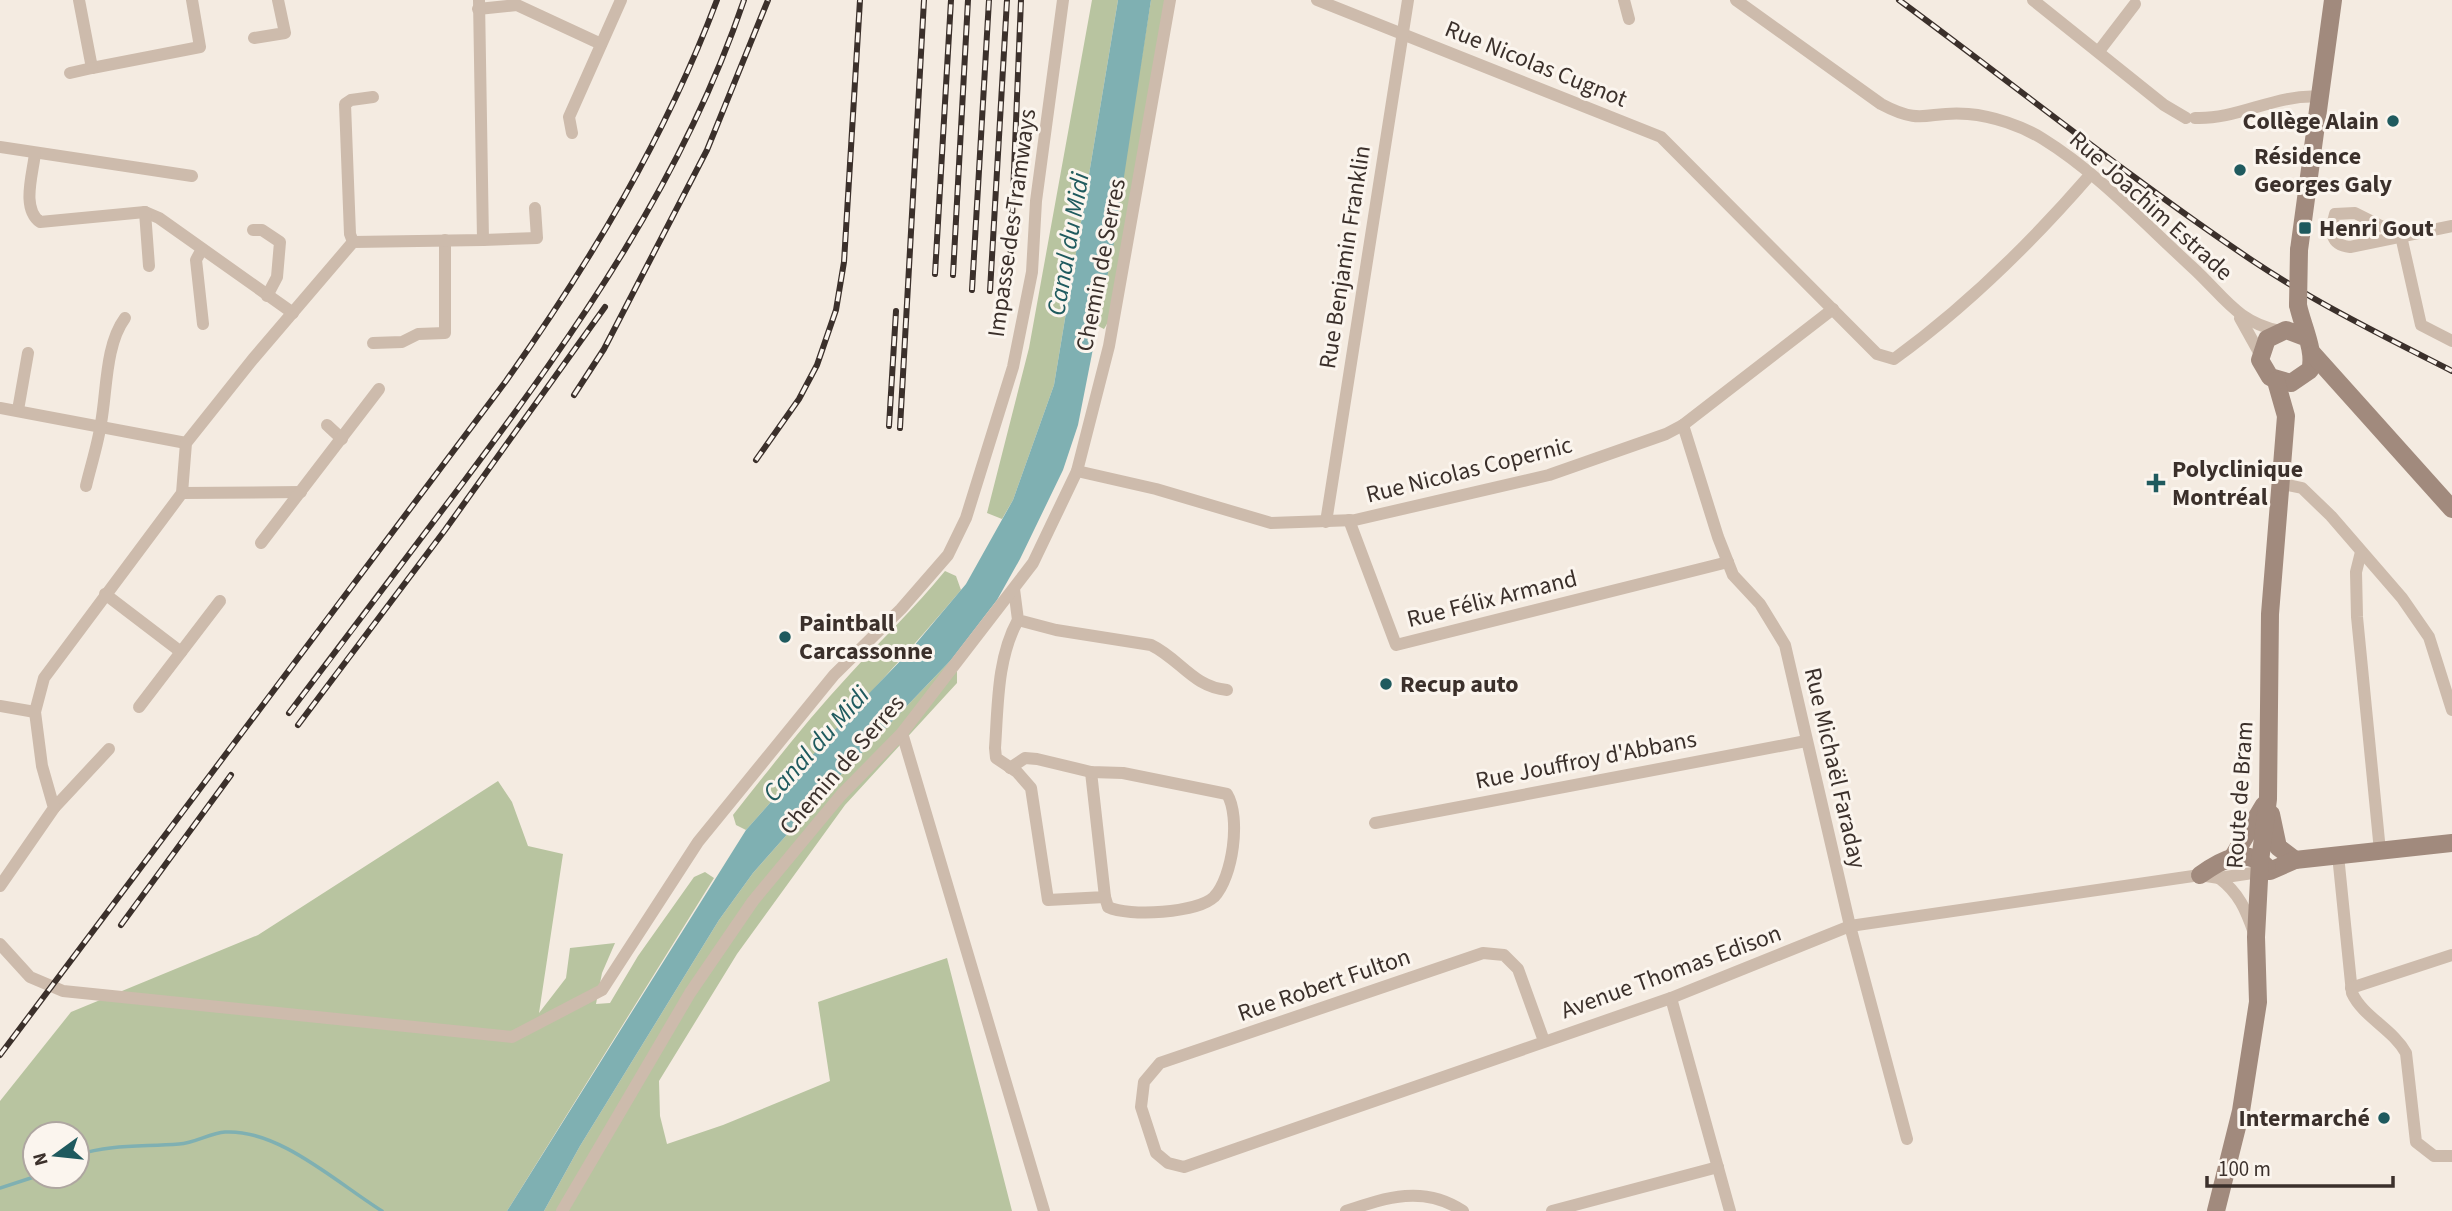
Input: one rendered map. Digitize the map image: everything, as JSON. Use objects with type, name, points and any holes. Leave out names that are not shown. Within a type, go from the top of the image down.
[{"type":"main road","points":[[2333,0],[2299,250],[2298,305],[2305,337],[2313,354],[2452,509]]},
{"type":"main road","points":[[2298,305],[2283,331],[2267,339],[2260,354],[2265,373],[2276,381],[2291,383],[2305,376],[2313,354]]},
{"type":"main road","points":[[2283,331],[2305,337]]},
{"type":"main road","name":"Route de Bram","points":[[2216,1211],[2241,1111],[2258,1002],[2256,937],[2268,799],[2270,614],[2283,484],[2286,416],[2276,381]]},
{"type":"main road","points":[[2200,875],[2234,855],[2268,799]]},
{"type":"main road","points":[[2268,799],[2278,847],[2295,860]]},
{"type":"main road","points":[[2234,855],[2263,868],[2295,860],[2452,843]]},
{"type":"main road","points":[[2258,1002],[2266,955],[2263,868]]},
{"type":"street","points":[[79,0],[92,68]]},
{"type":"street","points":[[70,73],[200,47],[192,0]]},
{"type":"street","points":[[254,38],[285,33],[278,0]]},
{"type":"street","points":[[572,133],[569,117],[621,0]]},
{"type":"street","name":"Impasse des Tramways","points":[[0,944],[30,977],[63,991],[512,1037],[602,990],[698,842],[834,675],[901,609],[948,555],[960,530],[986,458],[1013,367],[1031,272],[1036,201],[1063,0]]},
{"type":"street","name":"Chemin de Serres","points":[[562,1211],[690,993],[753,901],[841,795],[902,733],[1033,563],[1077,471],[1109,346],[1170,0]]},
{"type":"street","name":"Rue Nicolas Cugnot","points":[[1317,0],[1661,137],[1833,309]]},
{"type":"street","name":"Rue Benjamin Franklin","points":[[1326,522],[1408,0]]},
{"type":"street","points":[[1624,0],[1629,19]]},
{"type":"street","name":"Rue Joachim Estrade","points":[[1736,0],[1881,104],[1899,113],[1914,118],[1957,113],[1989,117],[2043,139],[2090,175],[2193,267],[2238,314],[2253,325],[2283,331]]},
{"type":"street","points":[[2033,0],[2164,105],[2190,118],[2215,119],[2291,98],[2320,97]]},
{"type":"street","points":[[483,240],[479,9],[517,5],[601,44]]},
{"type":"street","points":[[2099,51],[2135,5]]},
{"type":"street","points":[[353,242],[350,234],[345,104],[351,100],[373,97]]},
{"type":"street","points":[[0,147],[192,176]]},
{"type":"street","points":[[35,153],[29,207],[32,216],[40,222],[145,212],[293,313]]},
{"type":"street","points":[[1833,309],[1877,354],[1894,359],[1985,284],[2034,239],[2090,175]]},
{"type":"street","points":[[54,808],[42,766],[35,712],[44,678],[182,493],[186,443],[353,242],[537,238],[535,208]]},
{"type":"street","points":[[145,212],[149,266]]},
{"type":"street","points":[[2401,236],[2345,212],[2334,214],[2331,228],[2334,241],[2340,246],[2350,247],[2452,226]]},
{"type":"street","points":[[253,230],[262,230],[280,242],[277,277],[267,296]]},
{"type":"street","points":[[2401,236],[2421,325],[2452,341]]},
{"type":"street","points":[[373,344],[402,342],[418,334],[445,333],[445,240]]},
{"type":"street","points":[[202,249],[196,260],[203,324]]},
{"type":"street","name":"Rue Nicolas Copernic","points":[[1077,471],[1167,492],[1271,523],[1349,520],[1549,475],[1666,434],[1683,425],[1833,309]]},
{"type":"street","name":"Rue Joachim Estrade","points":[[2238,314],[2260,354]]},
{"type":"street","points":[[86,486],[101,426],[113,348],[118,327],[125,318]]},
{"type":"street","points":[[18,410],[28,353]]},
{"type":"street","points":[[261,543],[379,389]]},
{"type":"street","points":[[0,408],[186,443]]},
{"type":"street","points":[[327,425],[342,439]]},
{"type":"street","name":"Rue Michaël Faraday","points":[[1683,425],[1733,575],[1760,604],[1785,645],[1850,926],[1907,1139]]},
{"type":"street","points":[[2283,484],[2302,488],[2402,598],[2429,638],[2452,710]]},
{"type":"street","points":[[182,493],[301,492]]},
{"type":"street","name":"Rue Félix Armand","points":[[1349,520],[1396,645],[1728,562]]},
{"type":"street","points":[[2361,552],[2356,572],[2357,617],[2380,851]]},
{"type":"street","points":[[1014,589],[1018,620],[1010,636],[999,685],[996,758],[1031,788],[1048,900],[1105,897]]},
{"type":"street","points":[[105,594],[181,652]]},
{"type":"street","points":[[139,707],[220,601]]},
{"type":"street","points":[[1018,620],[1056,630],[1152,645],[1164,651],[1199,683],[1227,690]]},
{"type":"street","points":[[0,706],[35,712]]},
{"type":"street","points":[[902,733],[1044,1211]]},
{"type":"street","name":"Rue Jouffroy d'Abbans","points":[[1375,823],[1806,741]]},
{"type":"street","points":[[0,886],[54,808],[109,749]]},
{"type":"street","points":[[1010,768],[1025,758],[1091,772],[1123,773],[1227,794],[1235,807],[1233,848],[1222,885],[1212,899],[1160,913],[1118,911],[1108,907],[1091,772]]},
{"type":"street","points":[[2338,855],[2354,998],[2400,1042],[2406,1053],[2416,1142],[2434,1156],[2452,1156]]},
{"type":"street","name":"Avenue Thomas Edison","points":[[1156,1153],[1168,1163],[1184,1167],[1210,1159],[1671,998],[1850,926],[2200,875],[2219,878],[2263,868]]},
{"type":"street","points":[[2219,878],[2232,888],[2244,905],[2256,937]]},
{"type":"street","name":"Rue Robert Fulton","points":[[1156,1153],[1141,1107],[1144,1082],[1160,1063],[1483,953],[1504,955],[1518,969],[1544,1041]]},
{"type":"street","points":[[2351,988],[2452,955]]},
{"type":"street","points":[[1671,998],[1730,1211]]},
{"type":"street","points":[[1552,1211],[1718,1167]]},
{"type":"street","points":[[1346,1211],[1389,1196],[1414,1194],[1448,1201],[1462,1211]]},
{"type":"green space","points":[[1092,0],[1118,0],[1054,385],[1013,500],[1002,519],[987,513],[1029,348]]},
{"type":"green space","points":[[1151,0],[1165,0],[1110,319],[1104,329],[1098,326]]},
{"type":"green space","points":[[945,571],[956,576],[961,590],[746,830],[736,825],[733,815],[790,743],[834,691]]},
{"type":"green space","points":[[951,660],[957,672],[957,683],[845,805],[737,954],[659,1081],[660,1116],[667,1144],[723,1125],[830,1081],[818,1002],[947,958],[1012,1211],[544,1211],[580,1146],[719,920],[753,873],[830,786]]},
{"type":"green space","points":[[498,781],[512,802],[528,846],[563,854],[539,1013],[566,978],[570,948],[615,943],[602,973],[596,1004],[610,1003],[638,956],[694,877],[705,872],[714,878],[507,1211],[0,1211],[0,1101],[71,1012],[258,935]]},
{"type":"water","points":[[1118,0],[1151,0],[1114,242],[1078,425],[1063,470],[1020,559],[997,600],[951,660],[830,786],[753,873],[719,920],[580,1146],[544,1211],[507,1211],[746,830],[850,713],[908,653],[966,584],[1013,500],[1054,385]]},
{"type":"waterway","points":[[91,1151],[185,1143],[225,1132],[245,1133],[287,1148],[382,1211]]},
{"type":"waterway","points":[[0,1188],[21,1181]]},
{"type":"railway","points":[[0,1055],[537,336],[596,244],[650,150],[717,0]]},
{"type":"railway","points":[[289,713],[465,480],[587,309],[659,191],[691,130],[744,0]]},
{"type":"railway","points":[[574,395],[604,349],[707,150],[768,0]]},
{"type":"railway","points":[[756,460],[799,399],[817,365],[836,310],[844,262],[860,0]]},
{"type":"railway","points":[[900,428],[924,0]]},
{"type":"railway","points":[[935,274],[951,0]]},
{"type":"railway","points":[[953,275],[968,0]]},
{"type":"railway","points":[[972,290],[989,0]]},
{"type":"railway","points":[[990,291],[1007,0]]},
{"type":"railway","points":[[1009,292],[1021,0]]},
{"type":"railway","points":[[1899,0],[2118,165],[2253,261],[2326,305],[2452,371]]},
{"type":"railway","points":[[298,725],[445,530],[605,307]]},
{"type":"railway","points":[[889,426],[896,311]]},
{"type":"railway","points":[[121,925],[231,775]]},
{"type":"place","name":"Collège Alain","points":[[2393,121]]},
{"type":"place","name":"Résidence Georges Galy","points":[[2240,170]]},
{"type":"place","name":"Henri Gout","points":[[2305,228]]},
{"type":"place","name":"Polyclinique Montréal","points":[[2156,483]]},
{"type":"place","name":"Paintball Carcassonne","points":[[785,637]]},
{"type":"place","name":"Recup auto","points":[[1386,684]]},
{"type":"place","name":"Intermarché","points":[[2384,1118]]},
{"type":"water label","name":"Canal du Midi","points":[[1068,244]]},
{"type":"water label","name":"Canal du Midi","points":[[816,744]]}]
